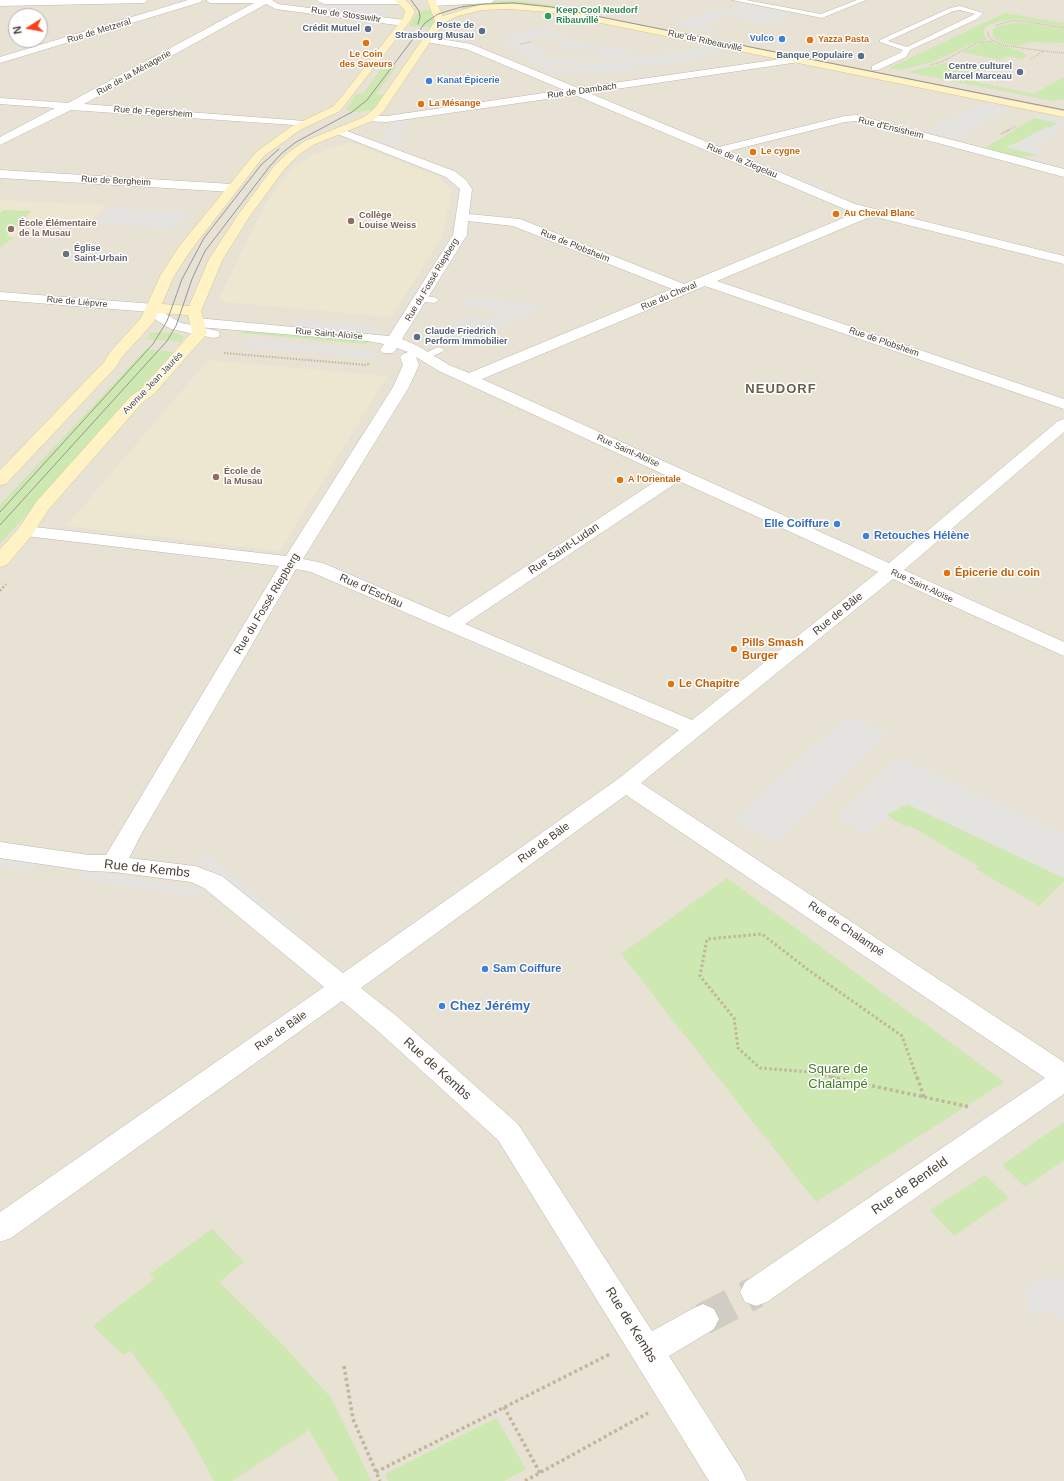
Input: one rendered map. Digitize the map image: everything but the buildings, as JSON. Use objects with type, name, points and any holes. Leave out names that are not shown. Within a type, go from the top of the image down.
[{"type":"main road","points":[[404,23],[410,11],[409,1],[432,1],[440,21]]},
{"type":"main road","name":"Rue de Ribeauvillé","points":[[440,21],[467,10],[482,7],[510,6],[541,8],[1064,114]]},
{"type":"main road","name":"Rue de Ribeauvillé","points":[[588,7],[602,13],[1064,105]]},
{"type":"main road","name":"Avenue Jean Jaurès","points":[[0,480],[111,364],[115,355],[148,320],[167,276],[181,254],[260,154],[273,143],[305,124],[339,119],[368,119],[379,110],[440,21]]},
{"type":"main road","name":"Avenue Jean Jaurès","points":[[0,561],[26,531],[42,506],[136,400],[148,391],[197,322],[216,259],[244,215],[279,168],[293,154],[339,119],[404,23]]},
{"type":"main road","points":[[154,308],[197,322]]},
{"type":"street","points":[[0,3],[144,0]]},
{"type":"street","name":"Rue de Metzeral","points":[[0,60],[198,0]]},
{"type":"street","name":"Rue de Stosswihr","points":[[210,0],[409,1]]},
{"type":"street","name":"Rue de Stosswihr","points":[[266,0],[276,6],[404,23]]},
{"type":"street","name":"Rue de la Ménagerie","points":[[0,142],[71,106],[266,0]]},
{"type":"street","points":[[432,1],[491,0]]},
{"type":"street","name":"Rue de la Ziegelau","points":[[428,40],[468,46],[839,203],[1064,260]]},
{"type":"street","name":"Rue de Dambach","points":[[368,119],[387,119],[795,60]]},
{"type":"street","name":"Rue de Fegersheim","points":[[0,101],[305,124]]},
{"type":"street","name":"Rue d'Ensisheim","points":[[717,151],[845,119],[856,118],[1064,173]]},
{"type":"street","name":"Rue du Fossé Riepberg","points":[[339,119],[457,178],[466,189],[460,235],[421,299],[386,346]]},
{"type":"street","name":"Rue de Bergheim","points":[[0,174],[232,188]]},
{"type":"street","name":"Rue du Cheval","points":[[469,379],[870,212]]},
{"type":"street","name":"Rue de Plobsheim","points":[[463,217],[515,222],[684,289]]},
{"type":"street","name":"Rue de Plobsheim","points":[[704,281],[1064,404]]},
{"type":"street","name":"Rue de Lièpvre","points":[[0,296],[154,308]]},
{"type":"street","name":"Rue Saint-Aloïse","points":[[154,308],[170,324],[197,322],[413,349],[431,353],[444,368],[1064,650]]},
{"type":"street","points":[[386,346],[408,357],[444,368]]},
{"type":"street","name":"Rue du Fossé Riepberg","points":[[114,864],[130,833],[291,562],[402,387],[411,365],[408,357]]},
{"type":"street","points":[[402,387],[444,368]]},
{"type":"street","name":"Rue de Bâle","points":[[0,1229],[343,987],[626,784],[891,571],[1064,424]]},
{"type":"street","name":"Rue Saint-Ludan","points":[[450,625],[678,474]]},
{"type":"street","name":"Rue d'Eschau","points":[[26,531],[291,562],[316,567],[694,729]]},
{"type":"street","name":"Rue de Chalampé","points":[[626,784],[1064,1076]]},
{"type":"street","name":"Rue de Kembs","points":[[0,850],[88,863],[114,864],[195,874],[213,882],[388,1025],[508,1132],[729,1481]]},
{"type":"street","name":"Rue de Benfeld","points":[[756,1292],[1064,1079]]},
{"type":"street","points":[[648,1351],[703,1320]]},
{"type":"lane","points":[[735,0],[822,16],[863,0]]},
{"type":"lane","points":[[875,68],[903,55],[907,49],[975,18],[980,12],[960,8],[952,9],[882,41],[907,49]]},
{"type":"lane","points":[[421,299],[434,300]]},
{"type":"path","points":[[995,26],[1011,21],[1023,21],[1064,28]]},
{"type":"path","points":[[991,28],[987,32],[988,36],[994,41],[1009,47],[1064,53]]},
{"type":"path","points":[[898,73],[941,62],[977,43],[994,41]]},
{"type":"path","points":[[1030,60],[1044,51]]},
{"type":"path","points":[[999,135],[1018,124]]},
{"type":"path","points":[[220,353],[366,365],[382,357],[386,346]]},
{"type":"path","points":[[924,1097],[902,1036],[807,969],[762,934],[707,939],[700,976],[734,1018],[738,1048],[760,1068],[810,1072],[924,1097],[966,1106],[1007,1119]]},
{"type":"path","points":[[376,1472],[613,1353]]},
{"type":"path","points":[[344,1366],[353,1419],[380,1481]]},
{"type":"path","points":[[504,1407],[540,1472]]},
{"type":"path","points":[[525,1481],[650,1412]]},
{"type":"shaded area","points":[[0,0],[1064,0],[1064,1481],[0,1481]]},
{"type":"shaded area","points":[[313,4],[385,7],[390,13],[380,13],[382,17],[308,8]]},
{"type":"shaded area","points":[[744,4],[795,13],[768,24],[727,16],[701,25],[716,29],[708,32],[674,24],[709,12],[726,11]]},
{"type":"shaded area","points":[[548,28],[577,43],[606,47],[616,46],[626,51],[634,49],[641,53],[551,65],[556,69],[689,50],[703,46],[723,49],[694,61],[653,66],[648,64],[632,66],[636,69],[591,75],[581,71],[562,75],[523,59],[531,57],[528,54],[520,56],[516,53],[519,51],[508,46],[503,41],[524,31]],"holes":[[[548,36],[564,45],[560,46],[569,51],[592,47],[602,54],[550,61],[540,55],[547,54],[527,39]]]},
{"type":"shaded area","points":[[987,103],[1011,108],[956,139],[925,131],[949,118]]},
{"type":"shaded area","points":[[1039,115],[1064,120],[1064,126],[1058,130],[1062,131],[1051,138],[1044,138],[1048,140],[1037,147],[1047,149],[1038,155],[1005,147],[1017,143],[1046,127],[1050,128],[1058,123],[1034,118]]},
{"type":"shaded area","points":[[408,121],[397,139],[409,143],[397,147],[382,141],[393,123]]},
{"type":"shaded area","name":"Collège Louise Weiss","points":[[350,142],[439,177],[452,190],[442,237],[391,317],[223,302],[218,300],[266,202],[291,169],[312,155]]},
{"type":"shaded area","points":[[741,154],[827,189],[821,191],[737,155]]},
{"type":"shaded area","name":"École Élémentaire de la Musau","points":[[0,200],[107,205],[90,222],[34,219],[0,248]]},
{"type":"shaded area","points":[[110,208],[187,213],[173,228],[95,224]]},
{"type":"shaded area","points":[[466,298],[545,304],[534,312],[497,329],[454,326],[459,317],[490,320],[494,313],[503,314],[506,309],[462,306]]},
{"type":"shaded area","points":[[291,319],[376,326],[384,334],[297,327]]},
{"type":"shaded area","points":[[448,328],[471,330],[469,336],[483,333],[487,337],[460,345],[443,337]]},
{"type":"shaded area","points":[[239,338],[370,350],[377,357],[371,358],[252,348]]},
{"type":"shaded area","name":"École de la Musau","points":[[208,360],[387,376],[280,551],[66,526]]},
{"type":"shaded area","points":[[164,550],[240,559],[237,563],[160,555]]},
{"type":"shaded area","points":[[335,565],[382,586],[378,589],[331,568]]},
{"type":"shaded area","points":[[474,639],[564,677],[559,681],[468,643]]},
{"type":"shaded area","points":[[612,683],[654,701],[650,704],[608,687]]},
{"type":"shaded area","points":[[847,715],[888,734],[776,843],[732,821]]},
{"type":"shaded area","points":[[898,757],[1064,833],[1064,878],[907,804],[887,815],[890,817],[866,835],[838,818]]},
{"type":"shaded area","points":[[204,852],[296,928],[286,934],[194,858]]},
{"type":"shaded area","points":[[0,858],[39,864],[34,871],[0,866]]},
{"type":"shaded area","points":[[85,871],[204,889],[200,897],[80,879]]},
{"type":"shaded area","points":[[1042,1277],[1060,1280],[1064,1277],[1064,1323],[1050,1312],[1030,1315],[1024,1290]]},
{"type":"green space","points":[[520,1],[565,7],[557,10],[477,6],[462,9],[461,3]]},
{"type":"green space","points":[[430,10],[434,20],[432,27],[409,26],[419,11]]},
{"type":"green space","points":[[1005,13],[1064,23],[1064,27],[1019,19],[999,21],[987,26],[983,31],[987,40],[977,42],[932,62],[899,70],[889,68]]},
{"type":"green space","points":[[1020,22],[1064,29],[1064,43],[1032,42],[1016,46],[1001,43],[993,37],[993,30],[998,26]]},
{"type":"green space","points":[[991,42],[1017,50],[1027,55],[1022,59],[1007,56],[1000,60],[962,52],[982,43]]},
{"type":"green space","points":[[945,63],[984,68],[963,79],[1034,94],[1064,77],[1064,99],[1053,101],[908,72]]},
{"type":"green space","points":[[384,65],[397,66],[376,94],[383,95],[372,110],[356,112],[346,110],[356,94],[363,94]]},
{"type":"green space","points":[[1034,118],[1059,122],[1050,128],[1046,127],[1017,143],[1005,147],[1038,155],[1021,157],[985,148]]},
{"type":"green space","points":[[3,210],[32,211],[6,236],[14,237],[0,248],[0,213]]},
{"type":"green space","points":[[244,330],[369,342],[365,344],[241,333]]},
{"type":"green space","points":[[151,333],[177,333],[184,337],[181,342],[146,339]]},
{"type":"green space","points":[[146,349],[173,352],[0,544],[0,505]]},
{"type":"green space","points":[[907,804],[1064,878],[1064,881],[1039,906],[976,869],[978,866],[909,825],[906,827],[886,815]]},
{"type":"green space","name":"Square de Chalampé","points":[[727,878],[1004,1082],[816,1202],[621,954]]},
{"type":"green space","points":[[1064,1122],[1064,1160],[1025,1187],[1002,1165]]},
{"type":"green space","points":[[985,1175],[1009,1198],[954,1236],[930,1210]]},
{"type":"green space","points":[[212,1229],[244,1262],[219,1282],[282,1344],[332,1399],[371,1481],[339,1481],[309,1430],[232,1481],[214,1481],[193,1442],[160,1389],[130,1351],[123,1355],[93,1326],[154,1279],[150,1274]]},
{"type":"green space","points":[[496,1418],[526,1469],[504,1481],[388,1481],[385,1474]]},
{"type":"tunnel","points":[[703,1319],[756,1292]]},
{"type":"tram line","points":[[411,0],[419,11],[420,17],[418,24]]},
{"type":"tram line","points":[[0,525],[167,341],[176,326],[192,279],[205,251],[270,166],[282,153],[296,142],[352,112],[367,100],[425,23],[438,14],[461,7],[485,4],[514,3],[551,7],[1064,110]]},
{"type":"tram line","points":[[0,512],[153,344],[167,321],[182,279],[204,238],[261,165],[279,149]]},
{"type":"place","name":"Keep Cool Neudorf Ribauvillé","points":[[548,16]]},
{"type":"place","name":"Crédit Mutuel","points":[[368,29]]},
{"type":"place","name":"Poste de Strasbourg Musau","points":[[482,31]]},
{"type":"place","name":"Vulco","points":[[782,39]]},
{"type":"place","name":"Yazza Pasta","points":[[810,40]]},
{"type":"place","name":"Le Coin des Saveurs","points":[[366,43]]},
{"type":"place","name":"Banque Populaire","points":[[861,56]]},
{"type":"place","name":"Centre culturel Marcel Marceau","points":[[1020,72]]},
{"type":"place","name":"Kanat Épicerie","points":[[429,81]]},
{"type":"place","name":"La Mésange","points":[[421,104]]},
{"type":"place","name":"Le cygne","points":[[753,152]]},
{"type":"place","name":"Au Cheval Blanc","points":[[836,214]]},
{"type":"place","name":"Collège Louise Weiss","points":[[351,221]]},
{"type":"place","name":"École Élémentaire de la Musau","points":[[11,229]]},
{"type":"place","name":"Église Saint-Urbain","points":[[66,254]]},
{"type":"place","name":"Claude Friedrich Perform Immobilier","points":[[417,337]]},
{"type":"place","name":"École de la Musau","points":[[216,477]]},
{"type":"place","name":"A l'Orientale","points":[[620,480]]},
{"type":"place","name":"Elle Coiffure","points":[[837,524]]},
{"type":"place","name":"Retouches Hélène","points":[[866,536]]},
{"type":"place","name":"Épicerie du coin","points":[[947,573]]},
{"type":"place","name":"Pills Smash Burger","points":[[734,649]]},
{"type":"place","name":"Le Chapitre","points":[[671,684]]},
{"type":"place","name":"Sam Coiffure","points":[[485,969]]},
{"type":"place","name":"Chez Jérémy","points":[[442,1006]]},
{"type":"district","name":"NEUDORF","points":[[781,389]]}]
